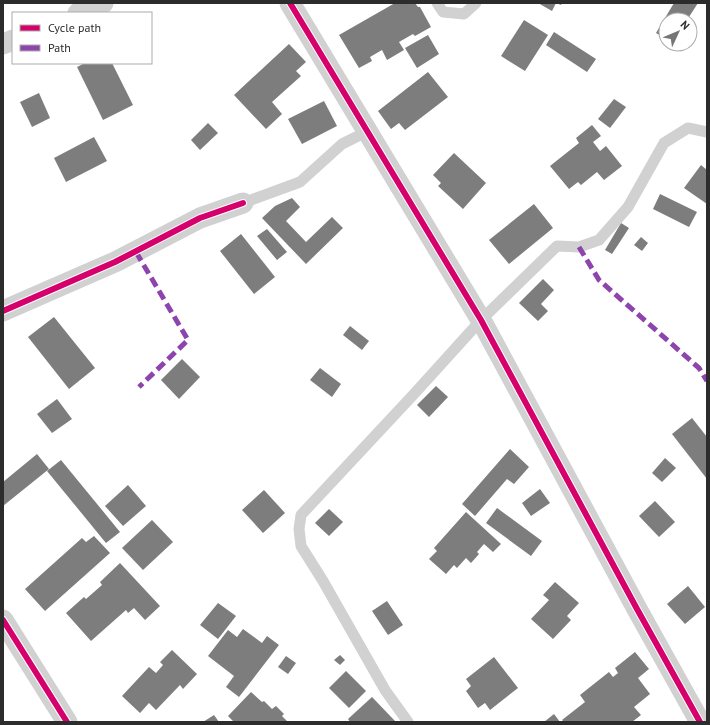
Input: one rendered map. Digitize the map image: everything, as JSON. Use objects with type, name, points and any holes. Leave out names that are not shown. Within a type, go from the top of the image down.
[{"type":"street","points":[[80,12],[103,3]]},
{"type":"street","points":[[290,3],[481,320],[637,609],[700,722]]},
{"type":"street","points":[[3,311],[115,262],[200,218],[243,203]]},
{"type":"street","points":[[3,620],[67,722]]},
{"type":"lane","points":[[437,3],[442,12],[464,14],[476,3]]},
{"type":"lane","points":[[408,722],[385,690],[302,546],[299,529],[301,515],[481,320],[557,246],[579,247],[599,240],[628,206],[664,143],[688,128],[707,132]]},
{"type":"lane","points":[[243,203],[300,182],[342,144],[368,131]]},
{"type":"building","points":[[395,3],[415,3],[418,7],[420,7],[431,27],[415,36],[413,34],[399,42],[404,50],[387,60],[382,50],[370,57],[372,61],[359,68],[339,35]]},
{"type":"building","points":[[538,3],[556,3],[552,11]]},
{"type":"building","points":[[674,3],[698,3],[692,12],[669,12]]},
{"type":"building","points":[[524,20],[548,35],[525,71],[501,56]]},
{"type":"building","points":[[554,32],[596,59],[587,72],[546,45]]},
{"type":"building","points":[[428,35],[439,54],[417,68],[405,48]]},
{"type":"building","points":[[289,44],[306,62],[296,71],[301,76],[272,102],[282,114],[266,129],[234,95]]},
{"type":"building","points":[[83,64],[112,64],[133,105],[103,120],[77,67]]},
{"type":"building","points":[[428,72],[448,97],[405,130],[399,123],[391,129],[378,111]]},
{"type":"building","points":[[39,93],[50,118],[32,127],[20,102]]},
{"type":"building","points":[[614,99],[626,107],[610,128],[598,119]]},
{"type":"building","points":[[324,101],[337,126],[302,144],[288,119]]},
{"type":"building","points":[[208,123],[218,133],[200,150],[191,140]]},
{"type":"building","points":[[592,125],[601,136],[593,142],[600,151],[606,146],[622,166],[604,180],[597,172],[581,185],[578,182],[569,189],[550,166],[579,143],[576,138]]},
{"type":"building","points":[[94,137],[107,161],[66,182],[54,158]]},
{"type":"building","points":[[454,153],[486,183],[463,209],[438,186],[441,183],[433,175]]},
{"type":"building","points":[[701,165],[707,170],[707,204],[684,188]]},
{"type":"building","points":[[660,194],[697,212],[689,227],[653,209]]},
{"type":"building","points":[[292,198],[300,207],[286,221],[306,242],[332,217],[343,228],[306,264],[262,218],[275,206]]},
{"type":"building","points":[[534,204],[553,228],[509,264],[489,240]]},
{"type":"building","points":[[621,223],[629,228],[612,254],[605,250]]},
{"type":"building","points":[[267,229],[287,252],[277,260],[257,236]]},
{"type":"building","points":[[241,234],[275,277],[254,294],[220,251]]},
{"type":"building","points":[[641,237],[648,243],[642,251],[634,245]]},
{"type":"building","points":[[543,279],[554,290],[541,304],[548,311],[538,321],[519,303]]},
{"type":"building","points":[[54,317],[95,368],[69,389],[28,337]]},
{"type":"building","points":[[350,326],[369,341],[362,350],[343,335]]},
{"type":"building","points":[[182,359],[200,377],[179,399],[161,380]]},
{"type":"building","points":[[320,368],[341,384],[332,397],[310,380]]},
{"type":"building","points":[[436,386],[448,397],[429,417],[417,405]]},
{"type":"building","points":[[57,399],[72,419],[52,433],[37,414]]},
{"type":"building","points":[[692,418],[707,437],[707,479],[672,434]]},
{"type":"building","points":[[510,449],[529,467],[514,484],[507,479],[475,516],[462,504]]},
{"type":"building","points":[[37,454],[49,469],[3,506],[3,482]]},
{"type":"building","points":[[665,458],[676,468],[662,482],[652,473]]},
{"type":"building","points":[[61,460],[120,532],[106,543],[47,471]]},
{"type":"building","points":[[128,485],[146,506],[123,526],[105,506]]},
{"type":"building","points":[[540,489],[550,503],[531,516],[522,503]]},
{"type":"building","points":[[264,490],[285,513],[263,533],[242,510]]},
{"type":"building","points":[[655,501],[675,522],[659,537],[639,516]]},
{"type":"building","points":[[497,508],[542,541],[531,556],[486,523]]},
{"type":"building","points":[[329,509],[343,522],[329,536],[315,523]]},
{"type":"building","points":[[466,512],[501,544],[493,552],[484,544],[477,552],[479,554],[471,563],[466,558],[457,568],[454,565],[446,574],[429,559],[437,551],[434,548]]},
{"type":"building","points":[[152,520],[173,542],[143,570],[122,548]]},
{"type":"building","points":[[94,536],[110,553],[45,611],[25,589],[82,538],[86,542]]},
{"type":"building","points":[[120,563],[160,606],[145,620],[134,608],[128,613],[126,610],[91,641],[66,613],[84,597],[86,599],[102,585],[100,582]]},
{"type":"building","points":[[555,582],[579,603],[567,616],[571,620],[553,639],[531,619],[549,600],[543,595]]},
{"type":"building","points":[[688,586],[705,607],[685,624],[667,604]]},
{"type":"building","points":[[387,601],[403,625],[388,635],[372,611]]},
{"type":"building","points":[[218,603],[236,616],[218,639],[200,625]]},
{"type":"building","points":[[243,629],[262,643],[267,636],[279,645],[239,697],[226,687],[234,676],[208,656],[228,630],[237,637]]},
{"type":"building","points":[[172,650],[197,674],[183,689],[180,685],[156,710],[149,703],[140,713],[122,696],[149,667],[156,673],[163,665],[160,662]]},
{"type":"building","points":[[635,652],[649,669],[638,678],[650,694],[634,707],[641,715],[632,722],[564,722],[562,720],[585,702],[580,695],[609,672],[613,677],[618,673],[615,668]]},
{"type":"building","points":[[340,655],[345,660],[340,665],[334,660]]},
{"type":"building","points":[[286,656],[296,663],[288,674],[278,667]]},
{"type":"building","points":[[494,657],[518,688],[490,710],[485,703],[478,708],[466,691],[471,686],[466,679]]},
{"type":"building","points":[[346,671],[366,691],[349,708],[329,688]]},
{"type":"building","points":[[251,692],[272,709],[276,706],[284,714],[282,716],[288,722],[234,722],[228,716]]},
{"type":"building","points":[[372,697],[395,721],[350,722],[348,719]]},
{"type":"building","points":[[554,714],[560,722],[544,722]]},
{"type":"building","points":[[214,715],[219,722],[203,722]]},
{"type":"marked path","points":[[579,247],[599,280],[699,368],[707,381]]},
{"type":"marked path","points":[[136,252],[188,340],[139,387]]},
{"type":"cycle path","points":[[290,3],[481,320],[637,609],[700,722]]},
{"type":"cycle path","points":[[3,311],[115,262],[200,218],[243,203]]},
{"type":"cycle path","points":[[3,620],[67,722]]}]
